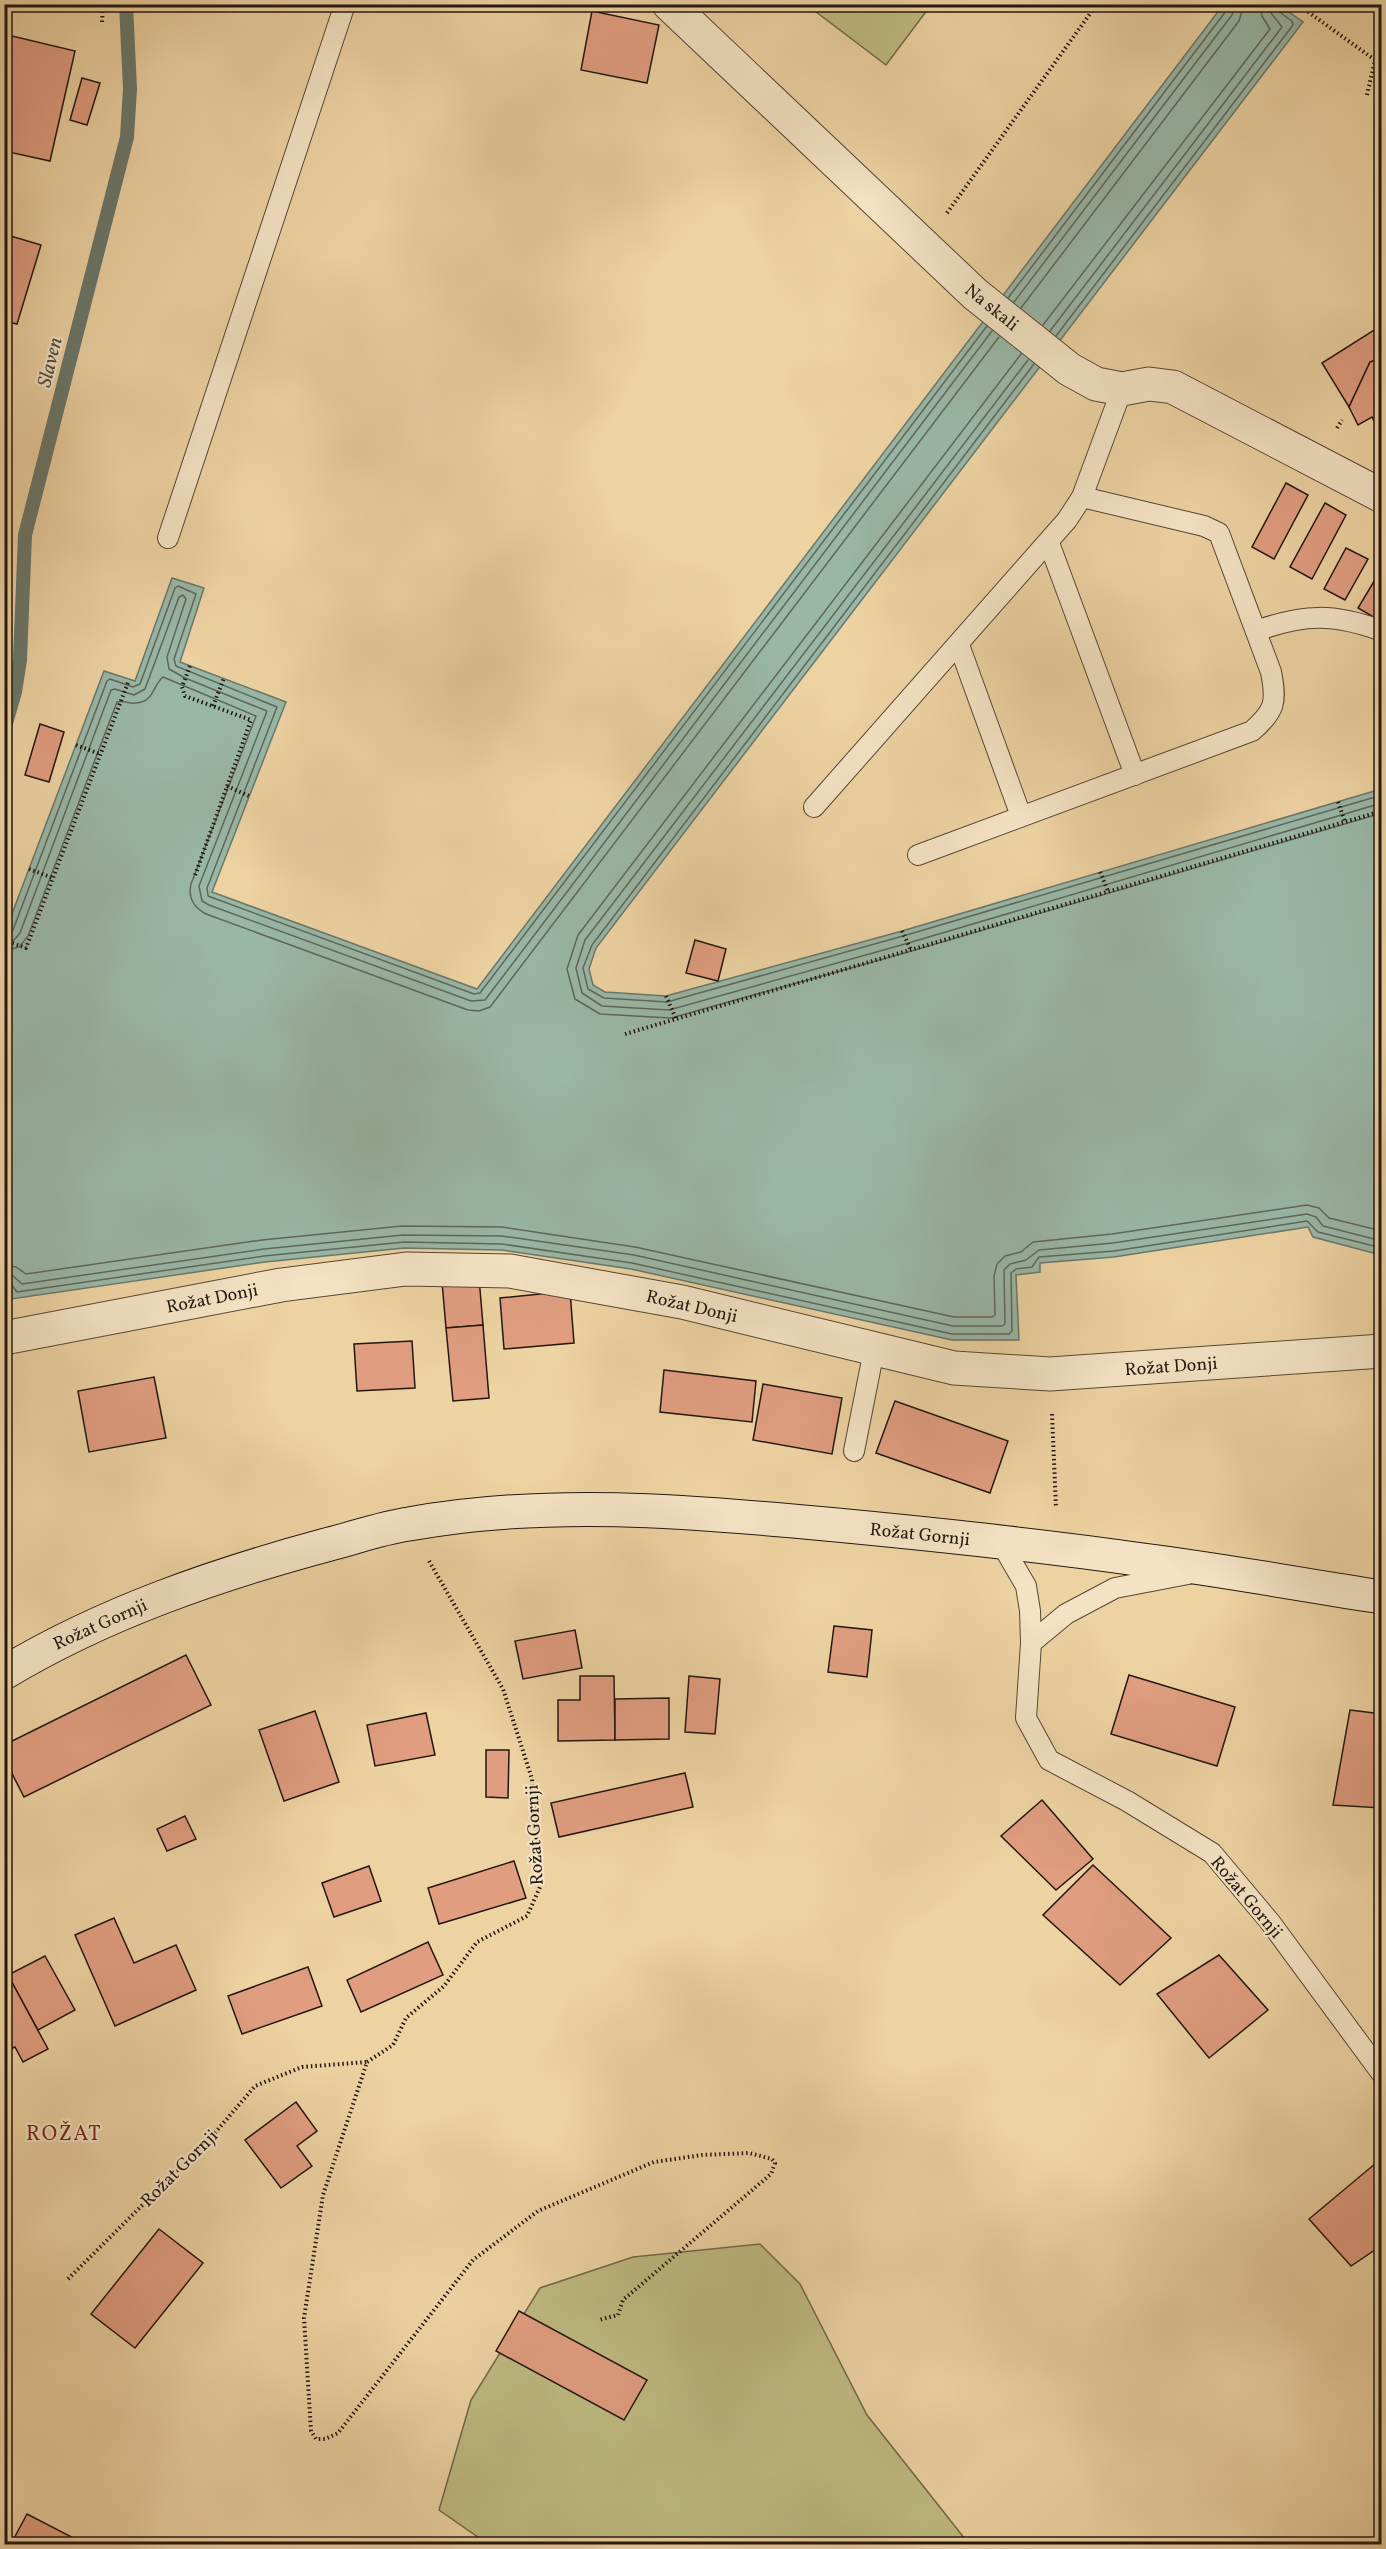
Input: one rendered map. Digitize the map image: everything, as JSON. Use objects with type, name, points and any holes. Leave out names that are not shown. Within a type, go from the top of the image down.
[{"type":"street","name":"Na skali","points":[[669,4],[975,294],[1070,369],[1096,384],[1122,389],[1149,384],[1173,387],[1382,496]]},
{"type":"street","name":"Rožat Donji","points":[[4,1338],[281,1285],[406,1269],[522,1273],[682,1302],[954,1368],[1050,1374],[1382,1351]]},
{"type":"street","name":"Rožat Gornji","points":[[4,1672],[51,1645],[167,1594],[281,1557],[408,1524],[494,1513],[587,1508],[707,1513],[1145,1560],[1382,1597]]},
{"type":"lane","points":[[168,537],[345,4]]},
{"type":"lane","points":[[814,807],[1049,543],[1082,497],[1122,389]]},
{"type":"lane","points":[[918,855],[1252,731],[1268,717],[1276,696],[1271,672],[1219,533],[1204,526],[1082,497]]},
{"type":"lane","points":[[1049,543],[1135,775]]},
{"type":"lane","points":[[1256,631],[1291,619],[1332,618],[1382,631]]},
{"type":"lane","points":[[959,645],[1021,816]]},
{"type":"lane","points":[[854,1451],[874,1350]]},
{"type":"lane","name":"Rožat Gornji","points":[[1001,1543],[1026,1586],[1030,1611],[1031,1643],[1026,1718],[1049,1760],[1127,1801],[1212,1853],[1270,1923],[1382,2074]]},
{"type":"lane","name":"Rožat Gornji","points":[[1031,1643],[1066,1614],[1115,1588],[1208,1570]]},
{"type":"path","points":[[102,22],[103,4]]},
{"type":"path","points":[[924,246],[1097,4]]},
{"type":"path","points":[[1297,4],[1375,60],[1382,70]]},
{"type":"path","points":[[1367,95],[1375,60],[1382,52]]},
{"type":"path","points":[[190,666],[182,687],[185,696],[251,720],[194,878]]},
{"type":"path","points":[[213,706],[224,678]]},
{"type":"path","points":[[4,940],[26,948],[129,680]]},
{"type":"path","points":[[76,745],[100,754]]},
{"type":"path","points":[[227,786],[249,796]]},
{"type":"path","points":[[1338,802],[1345,822]]},
{"type":"path","points":[[625,1034],[1382,811]]},
{"type":"path","points":[[29,869],[52,878]]},
{"type":"path","points":[[1100,872],[1108,891]]},
{"type":"path","points":[[902,931],[911,950]]},
{"type":"path","points":[[666,996],[676,1019]]},
{"type":"path","points":[[1050,1374],[1056,1508]]},
{"type":"path","name":"Rožat Gornji","points":[[68,2278],[214,2134],[255,2086],[302,2067],[367,2062],[393,2045],[406,2018],[444,1986],[477,1942],[526,1916],[540,1887],[532,1779],[503,1689],[408,1524]]},
{"type":"path","points":[[367,2062],[323,2195],[304,2318],[311,2431],[316,2439],[325,2439],[338,2433],[473,2260],[538,2211],[654,2162],[702,2155],[749,2153],[772,2159],[775,2163],[771,2174],[623,2300],[618,2315],[599,2320]]},
{"type":"shaded area","points":[[807,5],[931,5],[886,65]]},
{"type":"shaded area","points":[[760,2244],[800,2284],[867,2415],[969,2544],[488,2544],[439,2510],[471,2400],[540,2288],[633,2257]]},
{"type":"water","points":[[1223,5],[1279,5],[1303,22],[596,948],[589,969],[593,985],[605,992],[666,996],[902,931],[1381,789],[1381,1255],[1313,1237],[1308,1227],[1114,1257],[1040,1263],[1040,1272],[1016,1275],[1019,1340],[952,1340],[631,1269],[502,1250],[404,1248],[265,1262],[11,1299],[4,1282],[4,935],[104,671],[135,681],[172,578],[204,588],[180,662],[286,702],[212,892],[477,989]]},
{"type":"building","points":[[592,11],[659,25],[647,83],[581,70]]},
{"type":"building","points":[[12,36],[75,51],[50,161],[4,151],[4,70]]},
{"type":"building","points":[[82,78],[100,83],[87,125],[70,120]]},
{"type":"building","points":[[4,234],[41,245],[17,324],[4,321]]},
{"type":"building","points":[[1382,325],[1382,358],[1370,362],[1349,407],[1322,363]]},
{"type":"building","points":[[1382,358],[1382,427],[1377,427],[1372,417],[1358,425],[1349,407],[1370,362]]},
{"type":"building","points":[[1286,483],[1308,495],[1274,559],[1252,547]]},
{"type":"building","points":[[1325,503],[1346,515],[1312,579],[1290,567]]},
{"type":"building","points":[[1346,548],[1368,559],[1345,600],[1324,589]]},
{"type":"building","points":[[1382,568],[1382,610],[1377,619],[1358,608]]},
{"type":"building","points":[[40,724],[64,732],[49,782],[25,775]]},
{"type":"building","points":[[695,940],[726,949],[718,981],[686,973]]},
{"type":"building","points":[[479,1278],[483,1325],[446,1328],[442,1282]]},
{"type":"building","points":[[570,1291],[574,1343],[504,1349],[500,1298]]},
{"type":"building","points":[[483,1325],[489,1398],[453,1401],[446,1328]]},
{"type":"building","points":[[412,1341],[415,1388],[357,1391],[354,1344]]},
{"type":"building","points":[[664,1370],[756,1381],[752,1422],[660,1412]]},
{"type":"building","points":[[154,1377],[166,1438],[89,1452],[78,1391]]},
{"type":"building","points":[[763,1384],[842,1398],[832,1454],[753,1440]]},
{"type":"building","points":[[895,1401],[1008,1441],[990,1493],[876,1453]]},
{"type":"building","points":[[834,1626],[872,1630],[867,1677],[828,1672]]},
{"type":"building","points":[[575,1630],[582,1668],[523,1679],[515,1641]]},
{"type":"building","points":[[186,1655],[211,1705],[24,1797],[4,1758],[4,1745]]},
{"type":"building","points":[[1129,1675],[1235,1707],[1217,1766],[1111,1734]]},
{"type":"building","points":[[580,1676],[614,1676],[615,1740],[558,1741],[558,1700],[580,1700]]},
{"type":"building","points":[[689,1676],[720,1679],[715,1734],[685,1732]]},
{"type":"building","points":[[669,1698],[669,1739],[615,1740],[615,1699]]},
{"type":"building","points":[[1350,1710],[1382,1714],[1382,1808],[1333,1805]]},
{"type":"building","points":[[315,1711],[339,1782],[284,1801],[259,1730]]},
{"type":"building","points":[[426,1713],[435,1755],[375,1766],[367,1725]]},
{"type":"building","points":[[486,1750],[509,1750],[508,1798],[486,1797]]},
{"type":"building","points":[[685,1773],[693,1807],[559,1837],[551,1803]]},
{"type":"building","points":[[1042,1800],[1093,1859],[1056,1890],[1001,1836]]},
{"type":"building","points":[[185,1816],[196,1839],[167,1851],[157,1829]]},
{"type":"building","points":[[514,1861],[526,1898],[439,1924],[428,1888]]},
{"type":"building","points":[[1093,1865],[1171,1938],[1120,1985],[1043,1915]]},
{"type":"building","points":[[369,1866],[381,1901],[334,1917],[322,1883]]},
{"type":"building","points":[[114,1918],[134,1963],[176,1945],[196,1990],[115,2026],[75,1935]]},
{"type":"building","points":[[428,1942],[443,1975],[361,2012],[347,1980]]},
{"type":"building","points":[[1219,1955],[1268,2010],[1209,2058],[1157,1994]]},
{"type":"building","points":[[45,1956],[75,2010],[38,2030],[8,1975]]},
{"type":"building","points":[[308,1967],[322,2006],[242,2034],[228,1996]]},
{"type":"building","points":[[8,1975],[48,2049],[23,2062],[15,2047],[4,2052],[4,1978]]},
{"type":"building","points":[[296,2102],[317,2131],[297,2146],[312,2166],[281,2188],[245,2140]]},
{"type":"building","points":[[1382,2158],[1382,2245],[1351,2266],[1309,2219]]},
{"type":"building","points":[[159,2229],[203,2263],[135,2348],[91,2314]]},
{"type":"building","points":[[519,2311],[647,2380],[624,2420],[496,2351]]},
{"type":"building","points":[[27,2514],[85,2544],[11,2544]]},
{"type":"waterway","name":"Slaven","points":[[4,730],[15,692],[20,660],[25,535],[127,137],[130,89],[126,4]]},
{"type":"district","name":"ROŽAT","points":[[64,2133]]}]
